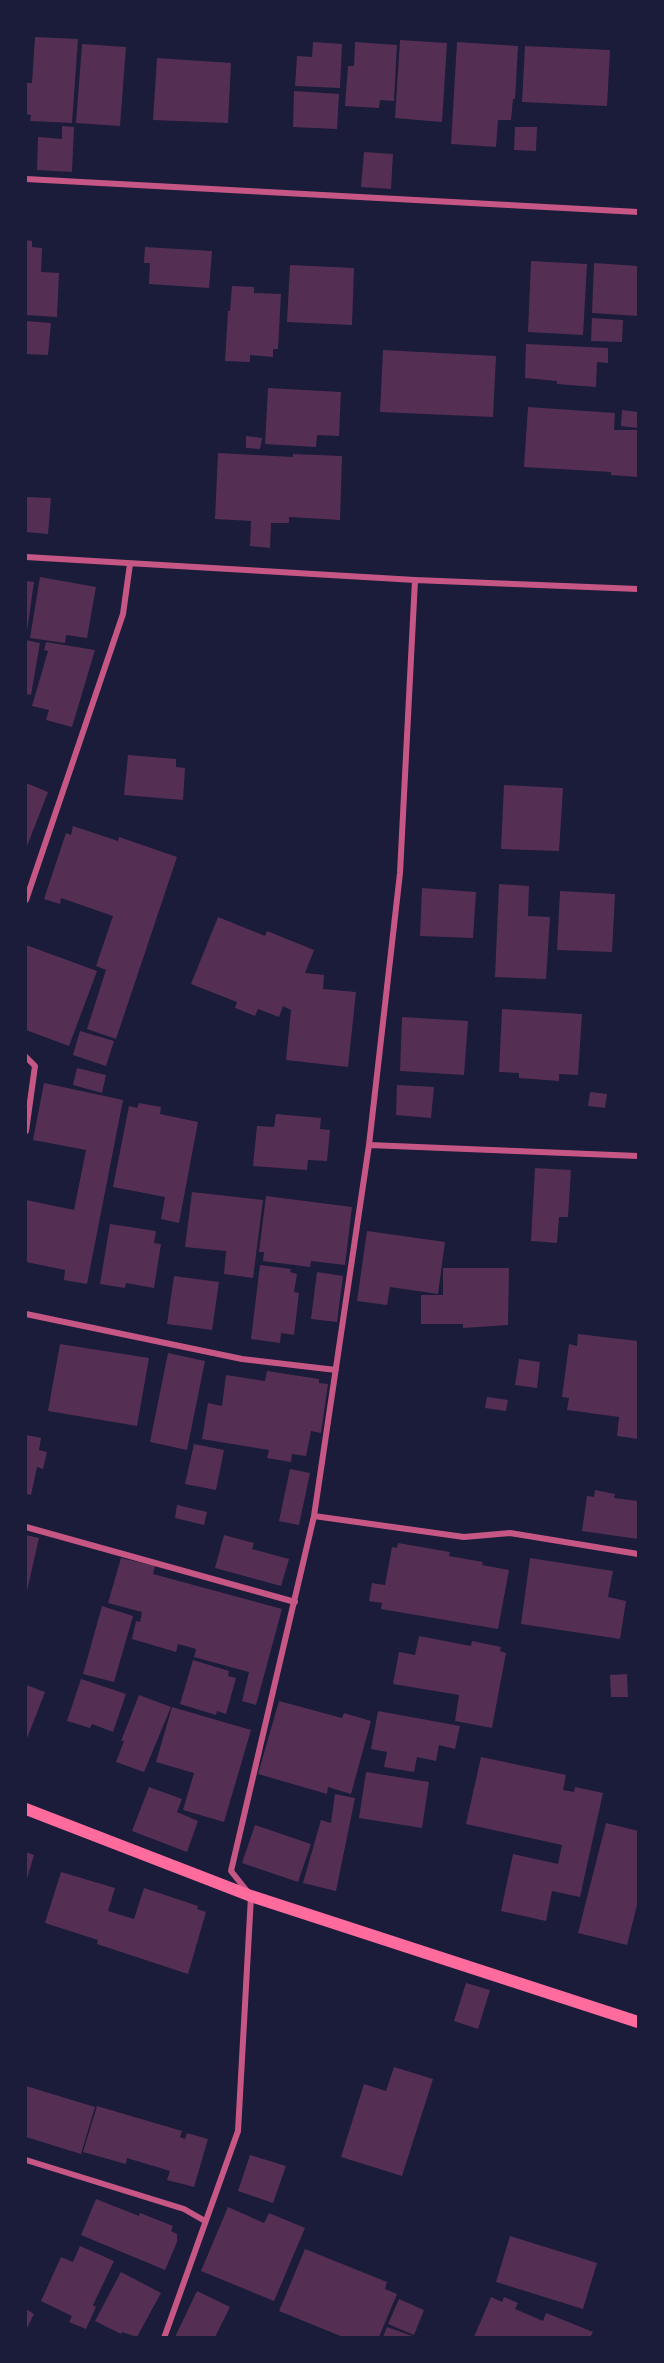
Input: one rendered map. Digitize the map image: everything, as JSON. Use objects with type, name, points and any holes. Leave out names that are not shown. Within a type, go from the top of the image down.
[{"type":"main road","points":[[26,1809],[251,1896],[639,2022]]},
{"type":"street","points":[[26,179],[639,212]]},
{"type":"street","points":[[26,557],[415,580],[639,589]]},
{"type":"street","points":[[26,900],[123,614],[130,564]]},
{"type":"street","points":[[165,2337],[238,2132],[251,1896],[231,1871],[314,1516],[369,1145],[400,873],[415,580]]},
{"type":"street","points":[[26,1057],[35,1066],[26,1131]]},
{"type":"street","points":[[369,1145],[639,1156]]},
{"type":"street","points":[[26,1314],[242,1359],[336,1370]]},
{"type":"street","points":[[314,1516],[464,1537],[510,1533],[639,1554]]},
{"type":"street","points":[[26,1527],[295,1602]]},
{"type":"street","points":[[26,2160],[184,2209],[205,2221]]},
{"type":"building","points":[[35,37],[78,39],[72,123],[30,121],[31,115],[26,114],[26,83],[32,83]]},
{"type":"building","points":[[400,40],[447,43],[442,122],[395,118]]},
{"type":"building","points":[[313,42],[342,44],[340,88],[295,86],[297,56],[312,57]]},
{"type":"building","points":[[355,42],[397,45],[394,101],[380,100],[379,108],[345,106],[348,66],[354,66]]},
{"type":"building","points":[[457,42],[518,46],[515,99],[513,99],[511,120],[498,120],[496,147],[451,144]]},
{"type":"building","points":[[82,44],[126,47],[120,126],[76,123]]},
{"type":"building","points":[[525,46],[610,50],[607,106],[522,102]]},
{"type":"building","points":[[157,58],[231,63],[228,123],[153,120]]},
{"type":"building","points":[[294,91],[339,94],[337,129],[293,127]]},
{"type":"building","points":[[62,126],[74,127],[72,172],[37,170],[38,137],[62,139]]},
{"type":"building","points":[[515,127],[537,127],[536,151],[514,150]]},
{"type":"building","points":[[364,152],[393,154],[391,189],[361,187]]},
{"type":"building","points":[[26,240],[32,241],[32,247],[42,248],[41,272],[59,273],[57,317],[27,315]]},
{"type":"building","points":[[145,247],[212,251],[209,288],[149,284],[150,263],[144,263]]},
{"type":"building","points":[[531,261],[587,264],[583,335],[528,332]]},
{"type":"building","points":[[594,263],[638,266],[638,316],[592,313]]},
{"type":"building","points":[[290,265],[354,268],[352,325],[287,322]]},
{"type":"building","points":[[232,286],[254,287],[254,293],[281,294],[278,349],[273,349],[273,357],[250,355],[250,362],[225,361]]},
{"type":"building","points":[[592,318],[623,320],[622,342],[591,341]]},
{"type":"building","points":[[26,321],[51,323],[48,355],[26,354]]},
{"type":"building","points":[[526,344],[608,348],[608,363],[597,362],[596,387],[557,384],[557,381],[525,378]]},
{"type":"building","points":[[383,350],[496,356],[493,417],[380,412]]},
{"type":"building","points":[[268,388],[341,392],[339,436],[317,435],[316,447],[265,444]]},
{"type":"building","points":[[528,407],[615,413],[614,430],[638,430],[638,477],[611,475],[611,472],[524,467]]},
{"type":"building","points":[[622,410],[638,412],[638,428],[621,426]]},
{"type":"building","points":[[246,436],[262,438],[260,449],[246,448]]},
{"type":"building","points":[[218,453],[293,457],[293,454],[342,456],[340,520],[289,517],[289,523],[271,523],[270,548],[250,546],[251,521],[215,519]]},
{"type":"building","points":[[26,497],[51,498],[48,534],[26,532]]},
{"type":"building","points":[[40,577],[96,587],[87,638],[66,635],[65,643],[30,638]]},
{"type":"building","points":[[26,581],[34,582],[27,631],[26,631]]},
{"type":"building","points":[[26,640],[40,643],[31,695],[26,694]]},
{"type":"building","points":[[46,642],[95,650],[72,727],[46,720],[49,710],[32,706],[48,651],[44,650]]},
{"type":"building","points":[[128,755],[176,759],[176,767],[185,768],[183,800],[124,795]]},
{"type":"building","points":[[26,783],[48,792],[27,846],[26,845]]},
{"type":"building","points":[[504,785],[563,788],[559,851],[501,849]]},
{"type":"building","points":[[73,826],[118,841],[119,837],[177,857],[116,1039],[87,1029],[106,970],[96,966],[113,916],[61,898],[60,904],[44,899],[66,833],[71,835]]},
{"type":"building","points":[[499,884],[529,886],[528,916],[550,917],[546,979],[495,977]]},
{"type":"building","points":[[422,888],[476,892],[473,938],[420,936]]},
{"type":"building","points":[[560,891],[615,894],[612,952],[557,950]]},
{"type":"building","points":[[218,917],[265,936],[267,931],[314,950],[305,973],[324,975],[323,989],[356,992],[348,1067],[286,1060],[291,1010],[283,1006],[279,1017],[258,1009],[255,1016],[235,1008],[237,1002],[191,984]]},
{"type":"building","points":[[26,945],[97,971],[69,1046],[26,1030]]},
{"type":"building","points":[[502,1009],[582,1014],[578,1075],[559,1074],[559,1081],[519,1078],[519,1073],[499,1072]]},
{"type":"building","points":[[402,1017],[468,1021],[464,1075],[400,1071]]},
{"type":"building","points":[[80,1031],[114,1041],[106,1066],[73,1055]]},
{"type":"building","points":[[77,1068],[106,1075],[102,1093],[73,1085]]},
{"type":"building","points":[[44,1083],[123,1100],[87,1284],[64,1280],[65,1270],[26,1262],[26,1200],[74,1210],[86,1150],[33,1140]]},
{"type":"building","points":[[397,1085],[434,1087],[431,1118],[396,1115]]},
{"type":"building","points":[[590,1092],[607,1094],[605,1108],[588,1106]]},
{"type":"building","points":[[139,1103],[161,1107],[160,1114],[198,1122],[179,1223],[161,1219],[165,1197],[113,1187],[129,1106],[137,1108]]},
{"type":"building","points":[[276,1114],[321,1118],[320,1129],[330,1130],[327,1161],[308,1160],[307,1170],[253,1166],[257,1126],[274,1127]]},
{"type":"building","points":[[535,1168],[571,1170],[568,1217],[559,1217],[557,1243],[531,1241]]},
{"type":"building","points":[[192,1192],[263,1200],[253,1278],[224,1274],[226,1251],[185,1247]]},
{"type":"building","points":[[266,1196],[352,1207],[345,1265],[311,1261],[310,1267],[263,1261],[264,1252],[259,1252]]},
{"type":"building","points":[[110,1224],[156,1231],[154,1243],[161,1244],[154,1288],[126,1283],[125,1288],[100,1284]]},
{"type":"building","points":[[367,1231],[445,1242],[438,1294],[390,1287],[387,1305],[357,1301]]},
{"type":"building","points":[[260,1265],[291,1269],[290,1272],[297,1274],[294,1292],[299,1293],[294,1335],[281,1333],[280,1343],[251,1339]]},
{"type":"building","points":[[443,1268],[509,1268],[508,1325],[463,1328],[463,1324],[421,1324],[421,1295],[443,1295]]},
{"type":"building","points":[[317,1272],[343,1276],[337,1322],[311,1319]]},
{"type":"building","points":[[174,1276],[219,1282],[212,1330],[167,1324]]},
{"type":"building","points":[[578,1334],[638,1341],[638,1439],[617,1436],[619,1417],[567,1410],[569,1398],[562,1397],[569,1344],[577,1346]]},
{"type":"building","points":[[60,1344],[149,1358],[137,1426],[48,1411]]},
{"type":"building","points":[[168,1353],[205,1361],[187,1450],[150,1442]]},
{"type":"building","points":[[519,1359],[540,1362],[537,1388],[515,1385]]},
{"type":"building","points":[[267,1371],[319,1379],[319,1383],[328,1384],[321,1433],[311,1431],[306,1456],[292,1454],[291,1462],[267,1458],[269,1450],[202,1439],[208,1403],[222,1406],[226,1375],[265,1381]]},
{"type":"building","points":[[487,1397],[508,1400],[506,1411],[485,1408]]},
{"type":"building","points":[[26,1435],[41,1438],[39,1450],[47,1452],[43,1469],[37,1467],[31,1495],[26,1494]]},
{"type":"building","points":[[194,1444],[224,1450],[216,1490],[185,1484]]},
{"type":"building","points":[[290,1469],[310,1473],[299,1525],[279,1521]]},
{"type":"building","points":[[595,1490],[615,1494],[614,1498],[638,1501],[638,1539],[582,1531],[587,1496],[594,1497]]},
{"type":"building","points":[[177,1505],[207,1512],[204,1525],[175,1518]]},
{"type":"building","points":[[26,1535],[39,1538],[27,1591],[26,1591]]},
{"type":"building","points":[[224,1535],[254,1543],[252,1549],[289,1559],[281,1586],[215,1568]]},
{"type":"building","points":[[398,1543],[450,1552],[449,1556],[483,1562],[482,1565],[509,1570],[498,1629],[381,1609],[382,1603],[369,1601],[372,1583],[385,1585],[392,1547],[397,1548]]},
{"type":"building","points":[[121,1558],[155,1566],[153,1574],[282,1609],[256,1705],[242,1701],[249,1672],[194,1657],[196,1649],[178,1644],[176,1652],[132,1639],[136,1621],[140,1622],[142,1612],[108,1603]]},
{"type":"building","points":[[530,1558],[613,1571],[608,1597],[626,1601],[620,1639],[521,1624]]},
{"type":"building","points":[[102,1606],[133,1616],[114,1682],[83,1674]]},
{"type":"building","points":[[419,1636],[471,1646],[472,1641],[501,1647],[500,1651],[506,1653],[492,1728],[455,1721],[459,1695],[393,1684],[399,1652],[415,1655]]},
{"type":"building","points":[[193,1660],[229,1671],[228,1676],[236,1678],[226,1714],[217,1711],[216,1715],[180,1704]]},
{"type":"building","points":[[627,1674],[628,1697],[611,1697],[610,1675]]},
{"type":"building","points":[[81,1679],[126,1694],[113,1732],[92,1724],[90,1728],[67,1721]]},
{"type":"building","points":[[26,1685],[45,1692],[26,1741]]},
{"type":"building","points":[[139,1695],[171,1707],[144,1772],[116,1762],[124,1741],[121,1741]]},
{"type":"building","points":[[279,1701],[342,1718],[344,1713],[371,1721],[351,1794],[328,1787],[327,1794],[258,1774]]},
{"type":"building","points":[[172,1707],[251,1730],[224,1822],[183,1810],[194,1773],[156,1762]]},
{"type":"building","points":[[378,1711],[460,1726],[455,1749],[439,1745],[436,1761],[417,1757],[414,1772],[384,1767],[387,1752],[371,1749]]},
{"type":"building","points":[[481,1757],[566,1775],[563,1790],[574,1792],[575,1787],[603,1793],[580,1897],[552,1891],[546,1921],[501,1911],[513,1854],[558,1864],[562,1845],[466,1824]]},
{"type":"building","points":[[366,1772],[429,1782],[422,1828],[359,1818]]},
{"type":"building","points":[[149,1787],[182,1799],[177,1812],[198,1821],[187,1852],[132,1831]]},
{"type":"building","points":[[335,1794],[355,1798],[336,1891],[303,1883],[321,1820],[331,1823]]},
{"type":"building","points":[[606,1823],[638,1831],[638,1901],[627,1945],[578,1933]]},
{"type":"building","points":[[255,1825],[311,1844],[298,1882],[242,1863]]},
{"type":"building","points":[[26,1852],[34,1855],[26,1882]]},
{"type":"building","points":[[61,1872],[115,1888],[108,1911],[134,1919],[144,1888],[198,1906],[197,1909],[206,1912],[188,1974],[97,1944],[98,1940],[45,1923]]},
{"type":"building","points":[[466,1983],[490,1990],[478,2029],[454,2021]]},
{"type":"building","points":[[394,2067],[433,2079],[402,2176],[341,2157],[364,2084],[386,2091]]},
{"type":"building","points":[[26,2086],[95,2107],[81,2154],[26,2137]]},
{"type":"building","points":[[97,2106],[182,2131],[180,2137],[185,2139],[187,2133],[208,2139],[194,2187],[167,2180],[170,2171],[127,2158],[126,2164],[83,2152]]},
{"type":"building","points":[[250,2155],[286,2166],[273,2203],[238,2191]]},
{"type":"building","points":[[96,2199],[139,2216],[140,2213],[173,2226],[171,2231],[177,2234],[177,2242],[165,2270],[81,2235]]},
{"type":"building","points":[[228,2207],[264,2223],[269,2213],[305,2228],[274,2301],[201,2271]]},
{"type":"building","points":[[510,2236],[597,2263],[583,2309],[496,2282]]},
{"type":"building","points":[[80,2246],[114,2261],[93,2305],[96,2307],[86,2329],[69,2322],[72,2316],[41,2301],[61,2257],[73,2262]]},
{"type":"building","points":[[305,2249],[387,2282],[385,2289],[397,2294],[379,2337],[343,2337],[279,2311]]},
{"type":"building","points":[[121,2272],[161,2293],[137,2337],[122,2332],[121,2334],[95,2321]]},
{"type":"building","points":[[197,2291],[230,2307],[215,2337],[175,2337]]},
{"type":"building","points":[[491,2297],[502,2302],[504,2297],[518,2303],[515,2309],[543,2321],[546,2313],[593,2332],[590,2337],[474,2337]]},
{"type":"building","points":[[399,2299],[424,2310],[414,2335],[388,2324]]},
{"type":"building","points":[[26,2309],[34,2314],[26,2330]]},
{"type":"building","points":[[387,2327],[415,2337],[383,2337]]}]
